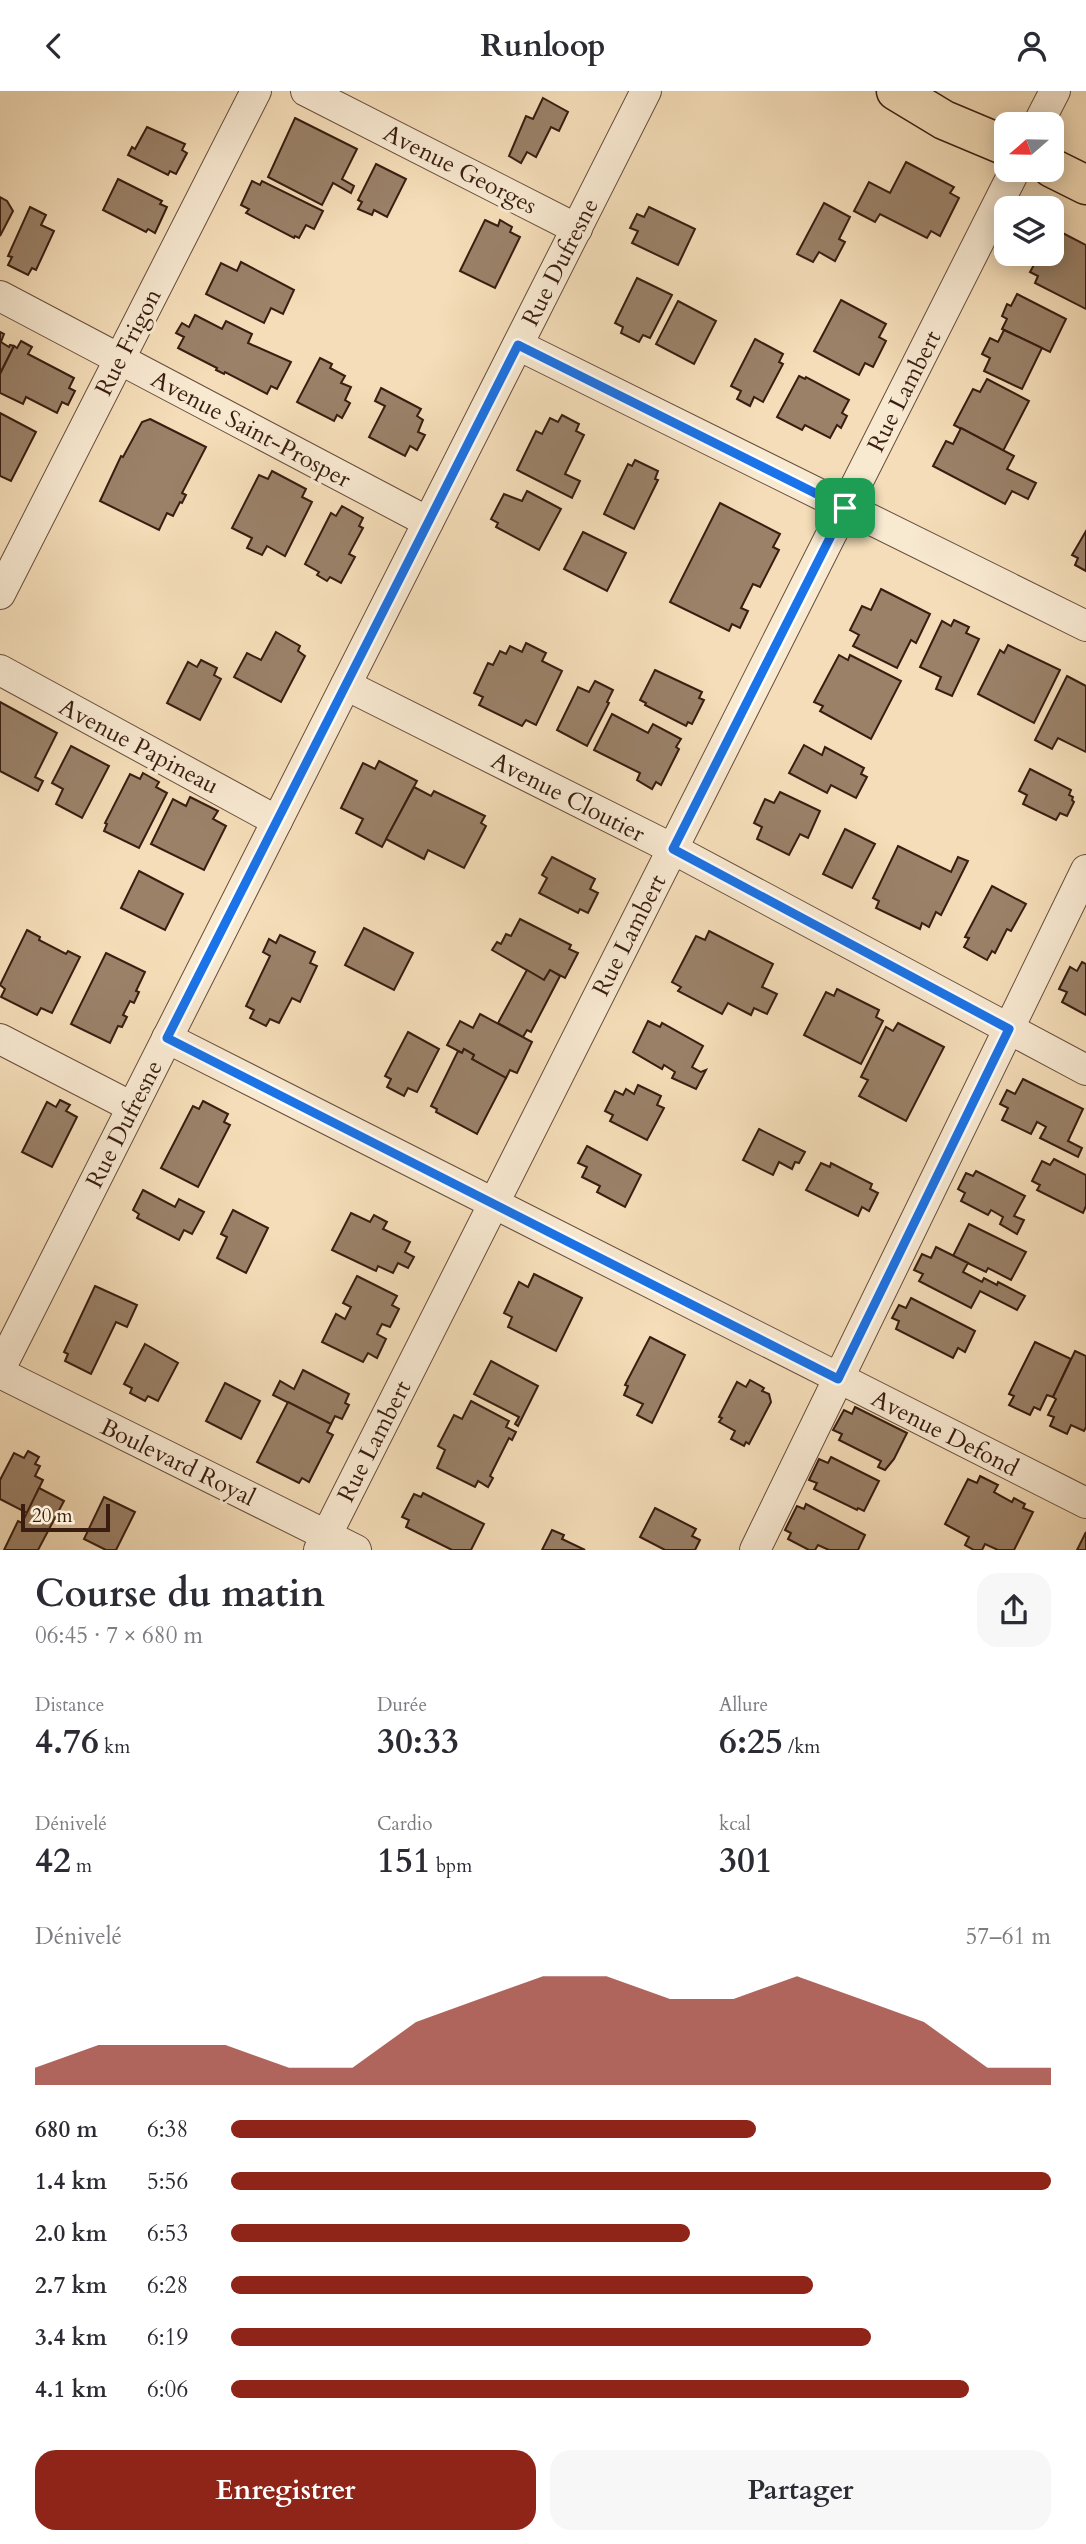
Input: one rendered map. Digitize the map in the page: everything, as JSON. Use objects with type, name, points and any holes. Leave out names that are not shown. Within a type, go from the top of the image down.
[{"type":"main road","points":[[896,91],[944,120],[994,141]]},
{"type":"main road","points":[[1064,174],[1086,185]]},
{"type":"street","name":"Rue Frigon","points":[[0,594],[256,91]]},
{"type":"street","name":"Avenue Georges","points":[[306,91],[577,229]]},
{"type":"street","name":"Rue Dufresne","points":[[0,1371],[646,91]]},
{"type":"street","points":[[1044,112],[1055,91]]},
{"type":"street","name":"Rue Lambert","points":[[323,1543],[1010,182]]},
{"type":"street","name":"Avenue Saint-Prosper","points":[[0,296],[428,522]]},
{"type":"street","points":[[518,345],[1086,626]]},
{"type":"street","name":"Avenue Papineau","points":[[0,670],[277,821]]},
{"type":"street","name":"Avenue Cloutier","points":[[346,685],[673,849],[1086,1070]]},
{"type":"street","points":[[755,1550],[1086,870]]},
{"type":"street","name":"Avenue Defond","points":[[167,1038],[1086,1503]]},
{"type":"street","points":[[0,1039],[132,1107]]},
{"type":"street","name":"Boulevard Royal","points":[[0,1371],[323,1543],[356,1550]]},
{"type":"building","points":[[543,98],[568,112],[559,131],[551,127],[536,157],[527,152],[521,163],[509,156],[526,116],[533,119]]},
{"type":"building","points":[[295,118],[357,149],[342,179],[354,186],[351,193],[333,183],[322,205],[268,177]]},
{"type":"building","points":[[147,127],[185,144],[182,150],[187,153],[176,174],[170,171],[168,175],[128,155],[132,147],[135,149]]},
{"type":"building","points":[[906,162],[954,187],[950,193],[959,198],[940,236],[931,231],[927,238],[880,214],[875,222],[854,211],[869,182],[890,193]]},
{"type":"building","points":[[376,164],[406,179],[387,217],[374,210],[372,215],[358,209],[362,202],[358,200]]},
{"type":"building","points":[[118,179],[162,201],[160,204],[167,207],[155,233],[148,229],[146,232],[103,210]]},
{"type":"building","points":[[252,181],[260,185],[262,181],[323,211],[314,229],[306,225],[299,238],[294,238],[246,213],[249,209],[241,205]]},
{"type":"building","points":[[0,197],[7,201],[13,211],[0,236]]},
{"type":"building","points":[[824,203],[850,217],[839,239],[845,242],[835,261],[819,252],[813,262],[797,254]]},
{"type":"building","points":[[30,207],[46,215],[41,225],[54,231],[36,270],[32,268],[28,275],[8,265],[12,257],[8,256]]},
{"type":"building","points":[[649,207],[695,229],[678,265],[632,243],[638,231],[630,228],[637,214],[644,217]]},
{"type":"building","points":[[485,220],[498,226],[500,220],[512,227],[510,232],[520,237],[495,288],[460,271]]},
{"type":"building","points":[[1064,234],[1086,245],[1086,309],[1035,283],[1038,276],[1030,272],[1033,266],[1064,266]]},
{"type":"building","points":[[241,262],[294,290],[283,314],[271,308],[264,323],[206,294],[221,263],[237,271]]},
{"type":"building","points":[[637,278],[672,295],[650,338],[643,335],[639,342],[621,333],[623,327],[615,323]]},
{"type":"building","points":[[1017,294],[1066,319],[1050,352],[1002,329],[1007,319],[1002,316],[1007,304],[1011,306]]},
{"type":"building","points":[[841,300],[886,324],[879,337],[886,341],[873,367],[865,363],[859,375],[814,351]]},
{"type":"building","points":[[678,301],[716,321],[694,364],[656,344]]},
{"type":"building","points":[[195,315],[222,329],[226,321],[252,334],[248,343],[291,362],[277,389],[271,386],[267,394],[178,348],[184,337],[176,333],[182,323],[189,327]]},
{"type":"building","points":[[1004,330],[1042,348],[1022,389],[984,371],[990,358],[982,354],[990,338],[998,342]]},
{"type":"building","points":[[0,332],[4,334],[1,342],[9,347],[14,346],[0,374]]},
{"type":"building","points":[[755,339],[783,354],[779,362],[783,364],[763,402],[754,397],[750,406],[737,399],[741,391],[731,386]]},
{"type":"building","points":[[21,341],[32,347],[28,354],[74,378],[69,388],[75,391],[68,405],[62,402],[57,413],[26,397],[23,404],[0,393],[0,374],[14,346],[17,348]]},
{"type":"building","points":[[320,358],[332,364],[330,368],[345,376],[341,383],[351,387],[345,400],[350,403],[342,418],[337,415],[334,421],[297,402]]},
{"type":"building","points":[[799,376],[805,379],[806,377],[849,400],[842,413],[847,416],[841,428],[837,425],[830,438],[805,425],[802,430],[777,417]]},
{"type":"building","points":[[987,379],[1029,401],[1003,451],[954,425],[973,389],[980,392]]},
{"type":"building","points":[[381,388],[421,409],[417,416],[423,420],[418,432],[425,435],[417,450],[410,446],[405,456],[369,437],[385,406],[375,401]]},
{"type":"building","points":[[0,413],[36,432],[11,481],[0,476]]},
{"type":"building","points":[[562,415],[579,424],[576,431],[584,435],[565,474],[580,481],[572,498],[517,470],[536,431],[542,434],[550,418],[558,422]]},
{"type":"building","points":[[150,419],[206,447],[182,493],[186,495],[182,503],[180,502],[173,516],[167,513],[159,530],[100,501],[121,456],[123,457],[142,422]]},
{"type":"building","points":[[961,428],[1014,456],[1007,469],[1036,483],[1028,499],[1012,491],[1005,504],[933,466],[946,441],[953,444]]},
{"type":"building","points":[[635,460],[658,471],[655,479],[658,480],[634,529],[604,514],[628,464],[632,466]]},
{"type":"building","points":[[272,471],[306,489],[302,497],[312,502],[285,556],[267,546],[262,555],[247,548],[252,538],[232,528],[259,475],[268,479]]},
{"type":"building","points":[[527,491],[561,509],[539,550],[496,527],[498,523],[491,519],[504,494],[522,501]]},
{"type":"building","points":[[720,503],[780,534],[773,547],[779,550],[760,587],[753,584],[741,608],[748,611],[740,628],[732,624],[729,631],[670,602]]},
{"type":"building","points":[[342,506],[363,518],[359,526],[363,528],[349,554],[355,557],[341,583],[330,577],[327,581],[317,575],[319,572],[305,564],[331,513],[336,516]]},
{"type":"building","points":[[1086,531],[1086,571],[1075,565],[1078,558],[1072,555]]},
{"type":"building","points":[[583,532],[626,553],[607,591],[564,569]]},
{"type":"building","points":[[881,589],[930,614],[916,643],[911,640],[897,668],[853,646],[859,635],[850,630],[862,606],[871,610]]},
{"type":"building","points":[[954,620],[969,627],[966,633],[979,639],[952,696],[936,689],[941,677],[920,667],[942,621],[951,626]]},
{"type":"building","points":[[276,632],[300,646],[298,651],[305,656],[281,702],[234,677],[247,653],[261,660]]},
{"type":"building","points":[[526,643],[546,653],[542,661],[562,671],[536,725],[526,720],[522,726],[479,705],[483,697],[474,693],[488,663],[493,665],[500,651],[506,654],[510,646],[522,652]]},
{"type":"building","points":[[1008,645],[1060,670],[1034,723],[978,694],[1000,650],[1004,653]]},
{"type":"building","points":[[839,655],[848,660],[850,655],[901,681],[871,739],[820,711],[823,706],[814,702]]},
{"type":"building","points":[[201,660],[217,668],[214,675],[221,679],[200,720],[167,703],[188,662],[197,667]]},
{"type":"building","points":[[655,670],[702,692],[699,698],[704,700],[692,724],[688,722],[686,726],[640,700]]},
{"type":"building","points":[[1067,676],[1086,686],[1086,752],[1058,738],[1052,749],[1035,740]]},
{"type":"building","points":[[595,681],[613,690],[587,746],[557,730],[578,687],[589,692]]},
{"type":"building","points":[[0,702],[57,733],[35,777],[43,781],[38,791],[0,771]]},
{"type":"building","points":[[612,714],[648,733],[653,724],[681,739],[676,747],[679,749],[661,785],[656,782],[652,789],[637,780],[640,773],[594,750]]},
{"type":"building","points":[[804,745],[822,755],[825,747],[864,768],[861,774],[867,777],[856,798],[831,785],[827,793],[789,773]]},
{"type":"building","points":[[71,746],[109,766],[82,818],[56,804],[63,789],[52,783]]},
{"type":"building","points":[[379,761],[417,781],[382,847],[356,833],[363,819],[341,808],[363,763],[375,769]]},
{"type":"building","points":[[1030,769],[1071,790],[1069,795],[1074,802],[1067,816],[1060,813],[1056,820],[1023,804],[1027,795],[1019,791]]},
{"type":"building","points":[[143,773],[159,782],[156,787],[167,793],[139,848],[104,831],[107,824],[105,823],[130,774],[140,779]]},
{"type":"building","points":[[414,787],[431,796],[434,791],[485,816],[481,823],[486,826],[464,868],[428,850],[424,859],[386,839]]},
{"type":"building","points":[[780,792],[820,811],[808,838],[800,834],[789,855],[757,839],[762,827],[754,823],[765,799],[774,803]]},
{"type":"building","points":[[190,797],[218,811],[213,819],[226,826],[204,870],[151,844],[173,799],[186,806]]},
{"type":"building","points":[[845,829],[875,844],[852,888],[823,874]]},
{"type":"building","points":[[898,846],[951,872],[958,857],[968,861],[941,915],[936,912],[929,927],[922,923],[920,929],[876,908],[879,901],[873,898]]},
{"type":"building","points":[[552,857],[595,879],[590,889],[598,893],[588,913],[580,909],[578,913],[539,893],[547,878],[542,875]]},
{"type":"building","points":[[139,871],[183,894],[165,930],[121,908]]},
{"type":"building","points":[[992,886],[1026,904],[1011,931],[1007,929],[995,953],[992,951],[987,960],[964,947],[969,938],[965,937]]},
{"type":"building","points":[[520,919],[571,945],[569,949],[578,953],[565,978],[550,970],[544,980],[492,950],[497,942],[501,944],[506,934],[511,936]]},
{"type":"building","points":[[364,928],[413,953],[394,990],[345,965]]},
{"type":"building","points":[[27,930],[40,937],[39,940],[66,954],[68,951],[80,957],[52,1013],[41,1008],[37,1015],[1,997],[5,989],[0,985]]},
{"type":"building","points":[[709,931],[773,964],[762,987],[777,994],[767,1014],[754,1008],[751,1015],[728,1003],[722,1014],[678,991],[681,987],[672,982],[696,936],[705,940]]},
{"type":"building","points":[[280,935],[315,952],[310,963],[317,966],[300,1002],[292,998],[279,1023],[270,1019],[266,1026],[250,1018],[254,1010],[246,1006],[270,956],[263,952],[269,939],[276,943]]},
{"type":"building","points":[[106,953],[145,972],[136,991],[139,992],[134,1003],[130,1001],[123,1015],[127,1017],[122,1027],[118,1026],[110,1043],[71,1024]]},
{"type":"building","points":[[1082,962],[1086,964],[1086,1015],[1062,1002],[1067,992],[1059,989],[1070,967],[1077,971]]},
{"type":"building","points":[[527,970],[544,980],[550,970],[560,976],[531,1032],[527,1030],[523,1037],[498,1023]]},
{"type":"building","points":[[837,989],[879,1010],[876,1017],[883,1021],[861,1064],[804,1035],[826,992],[834,996]]},
{"type":"building","points":[[480,1014],[532,1042],[517,1073],[510,1070],[506,1078],[472,1059],[474,1055],[464,1049],[462,1053],[447,1045],[460,1021],[473,1028]]},
{"type":"building","points":[[648,1021],[660,1027],[662,1023],[703,1046],[692,1067],[701,1072],[706,1070],[696,1089],[672,1078],[675,1072],[664,1065],[662,1069],[633,1052]]},
{"type":"building","points":[[898,1023],[944,1047],[906,1121],[859,1096],[868,1080],[861,1077],[886,1027],[893,1031]]},
{"type":"building","points":[[408,1032],[439,1049],[417,1092],[408,1088],[404,1096],[387,1087],[391,1079],[385,1076]]},
{"type":"building","points":[[464,1049],[474,1055],[472,1059],[506,1078],[477,1134],[436,1112],[437,1109],[431,1106],[458,1051],[462,1053]]},
{"type":"building","points":[[1023,1079],[1083,1109],[1068,1141],[1082,1148],[1078,1157],[1040,1138],[1046,1127],[1037,1122],[1031,1134],[1002,1120],[1008,1108],[1000,1104],[1007,1090],[1015,1094]]},
{"type":"building","points":[[638,1085],[661,1096],[657,1105],[664,1108],[647,1140],[610,1121],[613,1115],[605,1111],[615,1091],[623,1095],[626,1089],[634,1094]]},
{"type":"building","points":[[60,1100],[70,1105],[66,1111],[77,1117],[52,1167],[22,1152],[47,1102],[56,1107]]},
{"type":"building","points":[[203,1101],[228,1114],[224,1122],[230,1125],[198,1187],[161,1168],[193,1106],[199,1109]]},
{"type":"building","points":[[759,1129],[805,1152],[799,1163],[795,1162],[792,1169],[779,1162],[773,1175],[743,1160]]},
{"type":"building","points":[[587,1146],[641,1175],[625,1207],[597,1192],[600,1186],[582,1177],[587,1167],[578,1163]]},
{"type":"building","points":[[1054,1159],[1086,1175],[1086,1206],[1083,1213],[1037,1190],[1040,1185],[1032,1181],[1042,1161],[1050,1165]]},
{"type":"building","points":[[821,1163],[830,1167],[831,1163],[872,1184],[870,1189],[878,1193],[869,1211],[862,1207],[858,1216],[806,1190]]},
{"type":"building","points":[[976,1171],[1025,1196],[1014,1216],[1024,1220],[1017,1234],[1000,1224],[1003,1217],[991,1210],[988,1215],[961,1201],[965,1193],[958,1189],[966,1173],[973,1176]]},
{"type":"building","points":[[143,1190],[175,1207],[179,1199],[204,1212],[192,1234],[184,1230],[179,1240],[137,1218],[139,1214],[133,1210]]},
{"type":"building","points":[[233,1210],[268,1228],[246,1273],[217,1258],[227,1237],[221,1234]]},
{"type":"building","points":[[351,1213],[370,1222],[374,1215],[387,1222],[383,1229],[410,1242],[405,1252],[414,1257],[408,1268],[398,1263],[393,1273],[378,1266],[376,1271],[332,1250]]},
{"type":"building","points":[[969,1224],[1026,1252],[1011,1280],[988,1268],[986,1272],[953,1256]]},
{"type":"building","points":[[936,1247],[968,1263],[963,1272],[982,1282],[984,1278],[997,1285],[998,1282],[1025,1296],[1017,1310],[980,1291],[971,1308],[919,1281],[923,1274],[914,1270],[922,1254],[931,1258]]},
{"type":"building","points":[[534,1274],[582,1298],[556,1351],[508,1327],[512,1317],[504,1313],[519,1282],[528,1287]]},
{"type":"building","points":[[357,1276],[397,1296],[392,1305],[399,1309],[390,1327],[382,1324],[377,1334],[386,1339],[377,1358],[368,1353],[363,1362],[322,1342],[336,1314],[345,1319],[351,1307],[343,1303]]},
{"type":"building","points":[[95,1286],[137,1305],[127,1327],[116,1322],[91,1374],[65,1361],[68,1354],[64,1352]]},
{"type":"building","points":[[911,1298],[975,1331],[965,1352],[958,1348],[953,1358],[896,1329],[899,1321],[892,1318],[899,1305],[906,1308]]},
{"type":"building","points":[[650,1337],[685,1355],[652,1423],[637,1415],[643,1404],[624,1395],[628,1386],[625,1385]]},
{"type":"building","points":[[1035,1342],[1071,1359],[1053,1397],[1047,1395],[1040,1410],[1034,1407],[1030,1415],[1009,1405],[1014,1396],[1009,1394]]},
{"type":"building","points":[[145,1344],[178,1363],[158,1401],[148,1396],[145,1401],[130,1393],[132,1388],[124,1384]]},
{"type":"building","points":[[1075,1351],[1086,1356],[1086,1427],[1084,1431],[1071,1425],[1067,1434],[1050,1426],[1054,1417],[1048,1415],[1056,1399],[1053,1397]]},
{"type":"building","points":[[491,1361],[538,1386],[518,1426],[515,1424],[519,1417],[474,1394]]},
{"type":"building","points":[[303,1370],[349,1394],[345,1403],[349,1405],[342,1419],[335,1416],[331,1424],[273,1395],[280,1381],[294,1389]]},
{"type":"building","points":[[750,1380],[764,1388],[762,1391],[769,1394],[771,1402],[749,1444],[746,1442],[744,1446],[731,1439],[735,1431],[719,1422],[722,1418],[719,1417],[737,1382],[746,1387]]},
{"type":"building","points":[[225,1383],[260,1401],[241,1439],[206,1421]]},
{"type":"building","points":[[471,1401],[509,1421],[506,1427],[516,1432],[512,1440],[509,1438],[490,1476],[493,1478],[488,1487],[478,1481],[475,1487],[437,1468],[445,1450],[438,1446],[454,1415],[462,1419]]},
{"type":"building","points":[[288,1402],[331,1424],[327,1432],[333,1435],[309,1482],[302,1478],[299,1483],[257,1462]]},
{"type":"building","points":[[855,1407],[907,1433],[894,1459],[885,1470],[878,1467],[881,1461],[839,1440],[842,1434],[833,1430],[844,1410],[852,1414]]},
{"type":"building","points":[[28,1451],[39,1457],[35,1464],[40,1466],[35,1476],[43,1480],[27,1513],[0,1499],[0,1480],[14,1453],[24,1458]]},
{"type":"building","points":[[831,1457],[879,1481],[864,1511],[814,1489],[817,1483],[809,1480],[819,1459],[828,1463]]},
{"type":"building","points":[[980,1476],[998,1485],[994,1492],[1012,1502],[1014,1498],[1025,1504],[1023,1508],[1033,1512],[1014,1550],[998,1550],[985,1544],[982,1550],[974,1550],[965,1545],[969,1537],[945,1524],[968,1479],[977,1483]]},
{"type":"building","points":[[39,1488],[64,1501],[38,1550],[4,1550],[18,1521],[22,1523]]},
{"type":"building","points":[[423,1493],[484,1524],[471,1550],[452,1550],[406,1527],[409,1520],[402,1517],[414,1494],[421,1497]]},
{"type":"building","points":[[104,1497],[135,1512],[116,1550],[106,1550],[84,1539]]},
{"type":"building","points":[[806,1504],[865,1535],[858,1550],[829,1550],[818,1545],[815,1550],[809,1550],[788,1539],[791,1533],[785,1530],[797,1506],[804,1509]]},
{"type":"building","points":[[655,1508],[696,1529],[692,1536],[700,1540],[695,1550],[665,1550],[640,1537]]},
{"type":"building","points":[[552,1530],[564,1535],[562,1539],[585,1550],[542,1550]]},
{"type":"building","points":[[1086,1532],[1086,1550],[1077,1550]]},
{"type":"route","points":[[518,345],[845,508],[673,849],[1009,1029],[838,1379],[167,1038],[518,345]]}]
